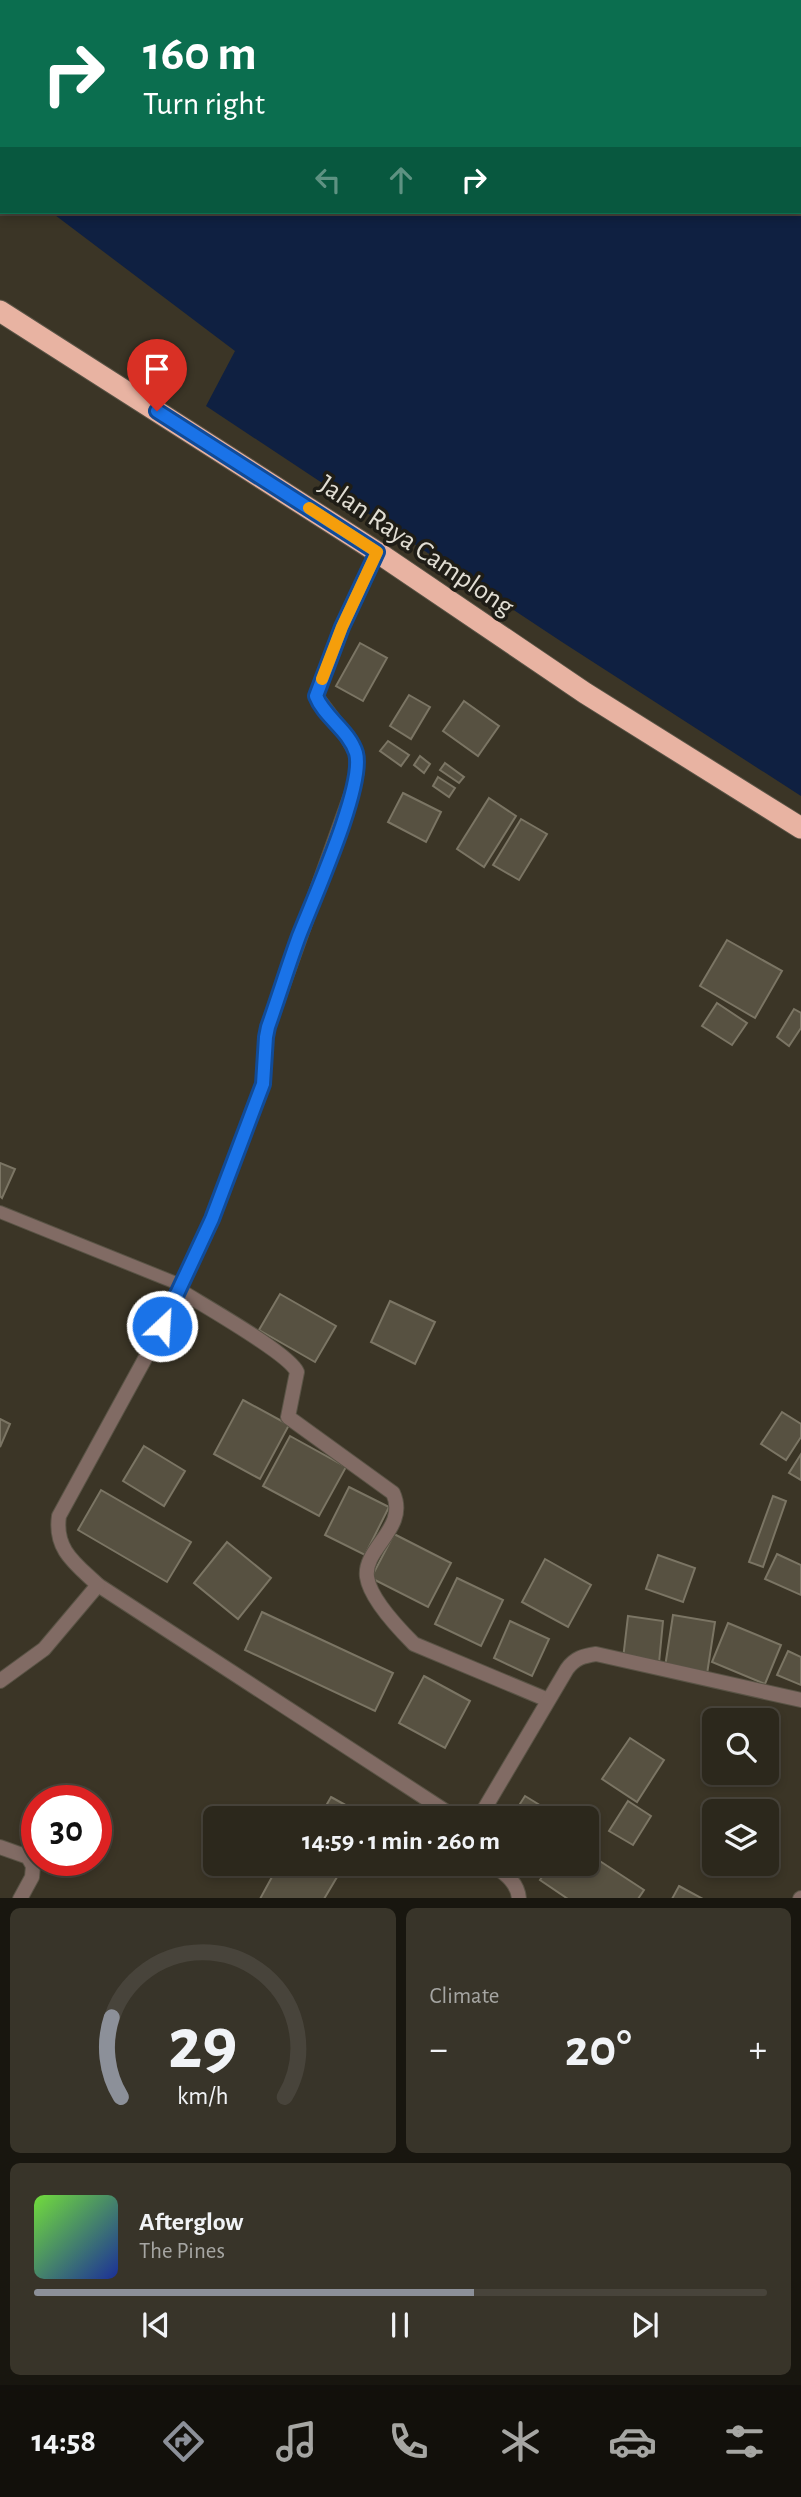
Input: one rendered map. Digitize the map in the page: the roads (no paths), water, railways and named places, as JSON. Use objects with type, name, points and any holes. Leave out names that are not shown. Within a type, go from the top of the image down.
[{"type":"highway","name":"Jalan Raya Camplong","points":[[0,311],[377,552],[585,693],[801,828]]},
{"type":"street","points":[[377,552],[342,627],[316,696],[356,753],[357,771],[334,848],[268,1027],[263,1084],[212,1219],[153,1344],[59,1516],[57,1531],[61,1546],[98,1585],[438,1806]]},
{"type":"street","points":[[180,1287],[294,1365],[297,1372],[288,1417],[393,1493],[398,1505],[397,1514],[368,1566],[366,1576],[370,1589],[398,1628],[414,1644],[548,1700]]},
{"type":"street","points":[[0,1681],[44,1649],[98,1585]]},
{"type":"street","points":[[486,1806],[573,1661],[596,1654],[801,1700]]},
{"type":"street","points":[[0,1847],[27,1857],[33,1866],[32,1877],[21,1898]]},
{"type":"street","points":[[507,1876],[522,1896]]},
{"type":"lane","points":[[0,1212],[180,1287]]},
{"type":"water","points":[[54,214],[801,214],[801,796],[562,642],[206,406],[235,351]]}]
